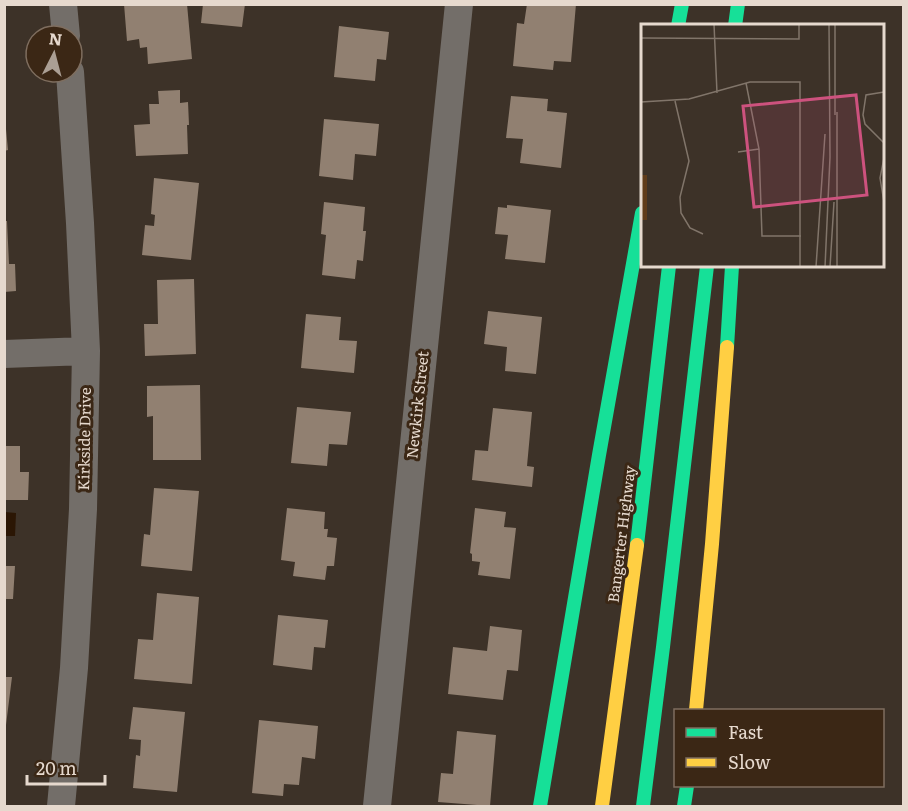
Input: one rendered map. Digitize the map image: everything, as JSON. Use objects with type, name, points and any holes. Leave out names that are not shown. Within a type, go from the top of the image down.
[{"type":"highway","points":[[678,24],[682,4]]},
{"type":"highway","points":[[735,24],[738,4]]},
{"type":"highway","points":[[745,24],[746,4]]},
{"type":"highway","points":[[540,807],[641,219]]},
{"type":"highway","name":"Bangerter Highway","points":[[602,807],[645,485],[669,267]]},
{"type":"highway","points":[[643,807],[707,267]]},
{"type":"highway","points":[[696,709],[716,512],[732,267]]},
{"type":"highway","points":[[684,807],[687,787]]},
{"type":"street","points":[[63,4],[65,24]]},
{"type":"street","name":"Newkirk Street","points":[[377,807],[459,4]]},
{"type":"street","name":"Kirkside Drive","points":[[60,807],[74,668],[83,521],[86,351],[71,84]]},
{"type":"street","points":[[4,354],[86,351]]},
{"type":"shaded area","points":[[5,512],[16,513],[15,536],[5,536]]},
{"type":"building","points":[[124,4],[187,4],[192,59],[148,64],[147,47],[140,48],[139,39],[127,41]]},
{"type":"building","points":[[203,4],[245,4],[242,27],[201,23]]},
{"type":"building","points":[[527,4],[576,4],[571,62],[554,61],[553,70],[513,66],[517,23],[524,24]]},
{"type":"building","points":[[339,26],[389,32],[386,60],[377,59],[375,81],[334,77]]},
{"type":"building","points":[[180,90],[180,103],[188,102],[188,154],[136,156],[134,125],[150,124],[149,104],[159,104],[158,91]]},
{"type":"building","points":[[511,96],[548,99],[547,111],[567,113],[561,168],[520,163],[523,139],[506,138]]},
{"type":"building","points":[[324,119],[379,124],[376,156],[355,154],[353,180],[319,176]]},
{"type":"building","points":[[4,129],[6,129],[8,150],[4,151]]},
{"type":"building","points":[[154,178],[199,183],[191,260],[142,255],[145,225],[154,226],[155,215],[151,214]]},
{"type":"building","points":[[324,202],[365,207],[363,231],[366,231],[363,261],[357,260],[355,279],[322,275],[326,235],[321,234]]},
{"type":"building","points":[[507,205],[551,210],[545,263],[505,259],[508,235],[495,234],[498,207],[507,208]]},
{"type":"building","points":[[4,221],[7,221],[9,264],[15,264],[16,291],[4,292]]},
{"type":"building","points":[[194,279],[196,354],[145,356],[144,324],[158,324],[157,280]]},
{"type":"building","points":[[488,311],[542,317],[536,374],[505,371],[507,347],[484,344]]},
{"type":"building","points":[[306,314],[341,317],[339,340],[357,341],[354,373],[301,368]]},
{"type":"building","points":[[200,385],[201,460],[153,460],[153,416],[147,417],[147,386]]},
{"type":"building","points":[[297,407],[351,412],[347,445],[329,444],[327,466],[291,463]]},
{"type":"building","points":[[493,408],[532,412],[527,466],[534,467],[532,487],[472,480],[475,450],[488,451]]},
{"type":"building","points":[[4,446],[20,446],[20,472],[29,472],[28,500],[4,500]]},
{"type":"building","points":[[154,488],[199,491],[192,571],[141,566],[144,534],[150,535]]},
{"type":"building","points":[[287,508],[325,512],[324,529],[328,529],[327,537],[337,538],[334,566],[327,566],[325,580],[293,576],[295,562],[281,560]]},
{"type":"building","points":[[475,508],[506,512],[504,527],[516,528],[510,579],[478,575],[480,562],[472,561],[470,553]]},
{"type":"building","points":[[4,566],[15,566],[13,599],[4,599]]},
{"type":"building","points":[[157,593],[199,597],[192,684],[134,679],[138,639],[153,640]]},
{"type":"building","points":[[278,615],[328,620],[325,648],[314,647],[312,670],[273,665]]},
{"type":"building","points":[[490,626],[522,630],[518,671],[507,670],[503,700],[448,694],[453,647],[487,651]]},
{"type":"building","points":[[4,677],[12,677],[6,725],[4,725]]},
{"type":"building","points":[[133,707],[185,712],[177,792],[133,788],[136,755],[140,756],[141,740],[129,739]]},
{"type":"building","points":[[259,720],[318,726],[315,759],[302,757],[299,785],[284,784],[283,796],[252,793]]},
{"type":"building","points":[[457,731],[496,735],[490,806],[438,802],[441,773],[453,774]]},
{"type":"traffic: fast","points":[[678,24],[682,4]]},
{"type":"traffic: fast","points":[[735,24],[738,4]]},
{"type":"traffic: fast","points":[[540,806],[641,219]]},
{"type":"traffic: fast","points":[[637,545],[669,267]]},
{"type":"traffic: fast","points":[[643,806],[707,267]]},
{"type":"traffic: fast","points":[[727,347],[732,267]]},
{"type":"traffic: fast","points":[[684,806],[687,787]]},
{"type":"traffic: slow","points":[[696,709],[712,544],[727,347]]},
{"type":"traffic: slow","points":[[602,806],[637,545]]}]
